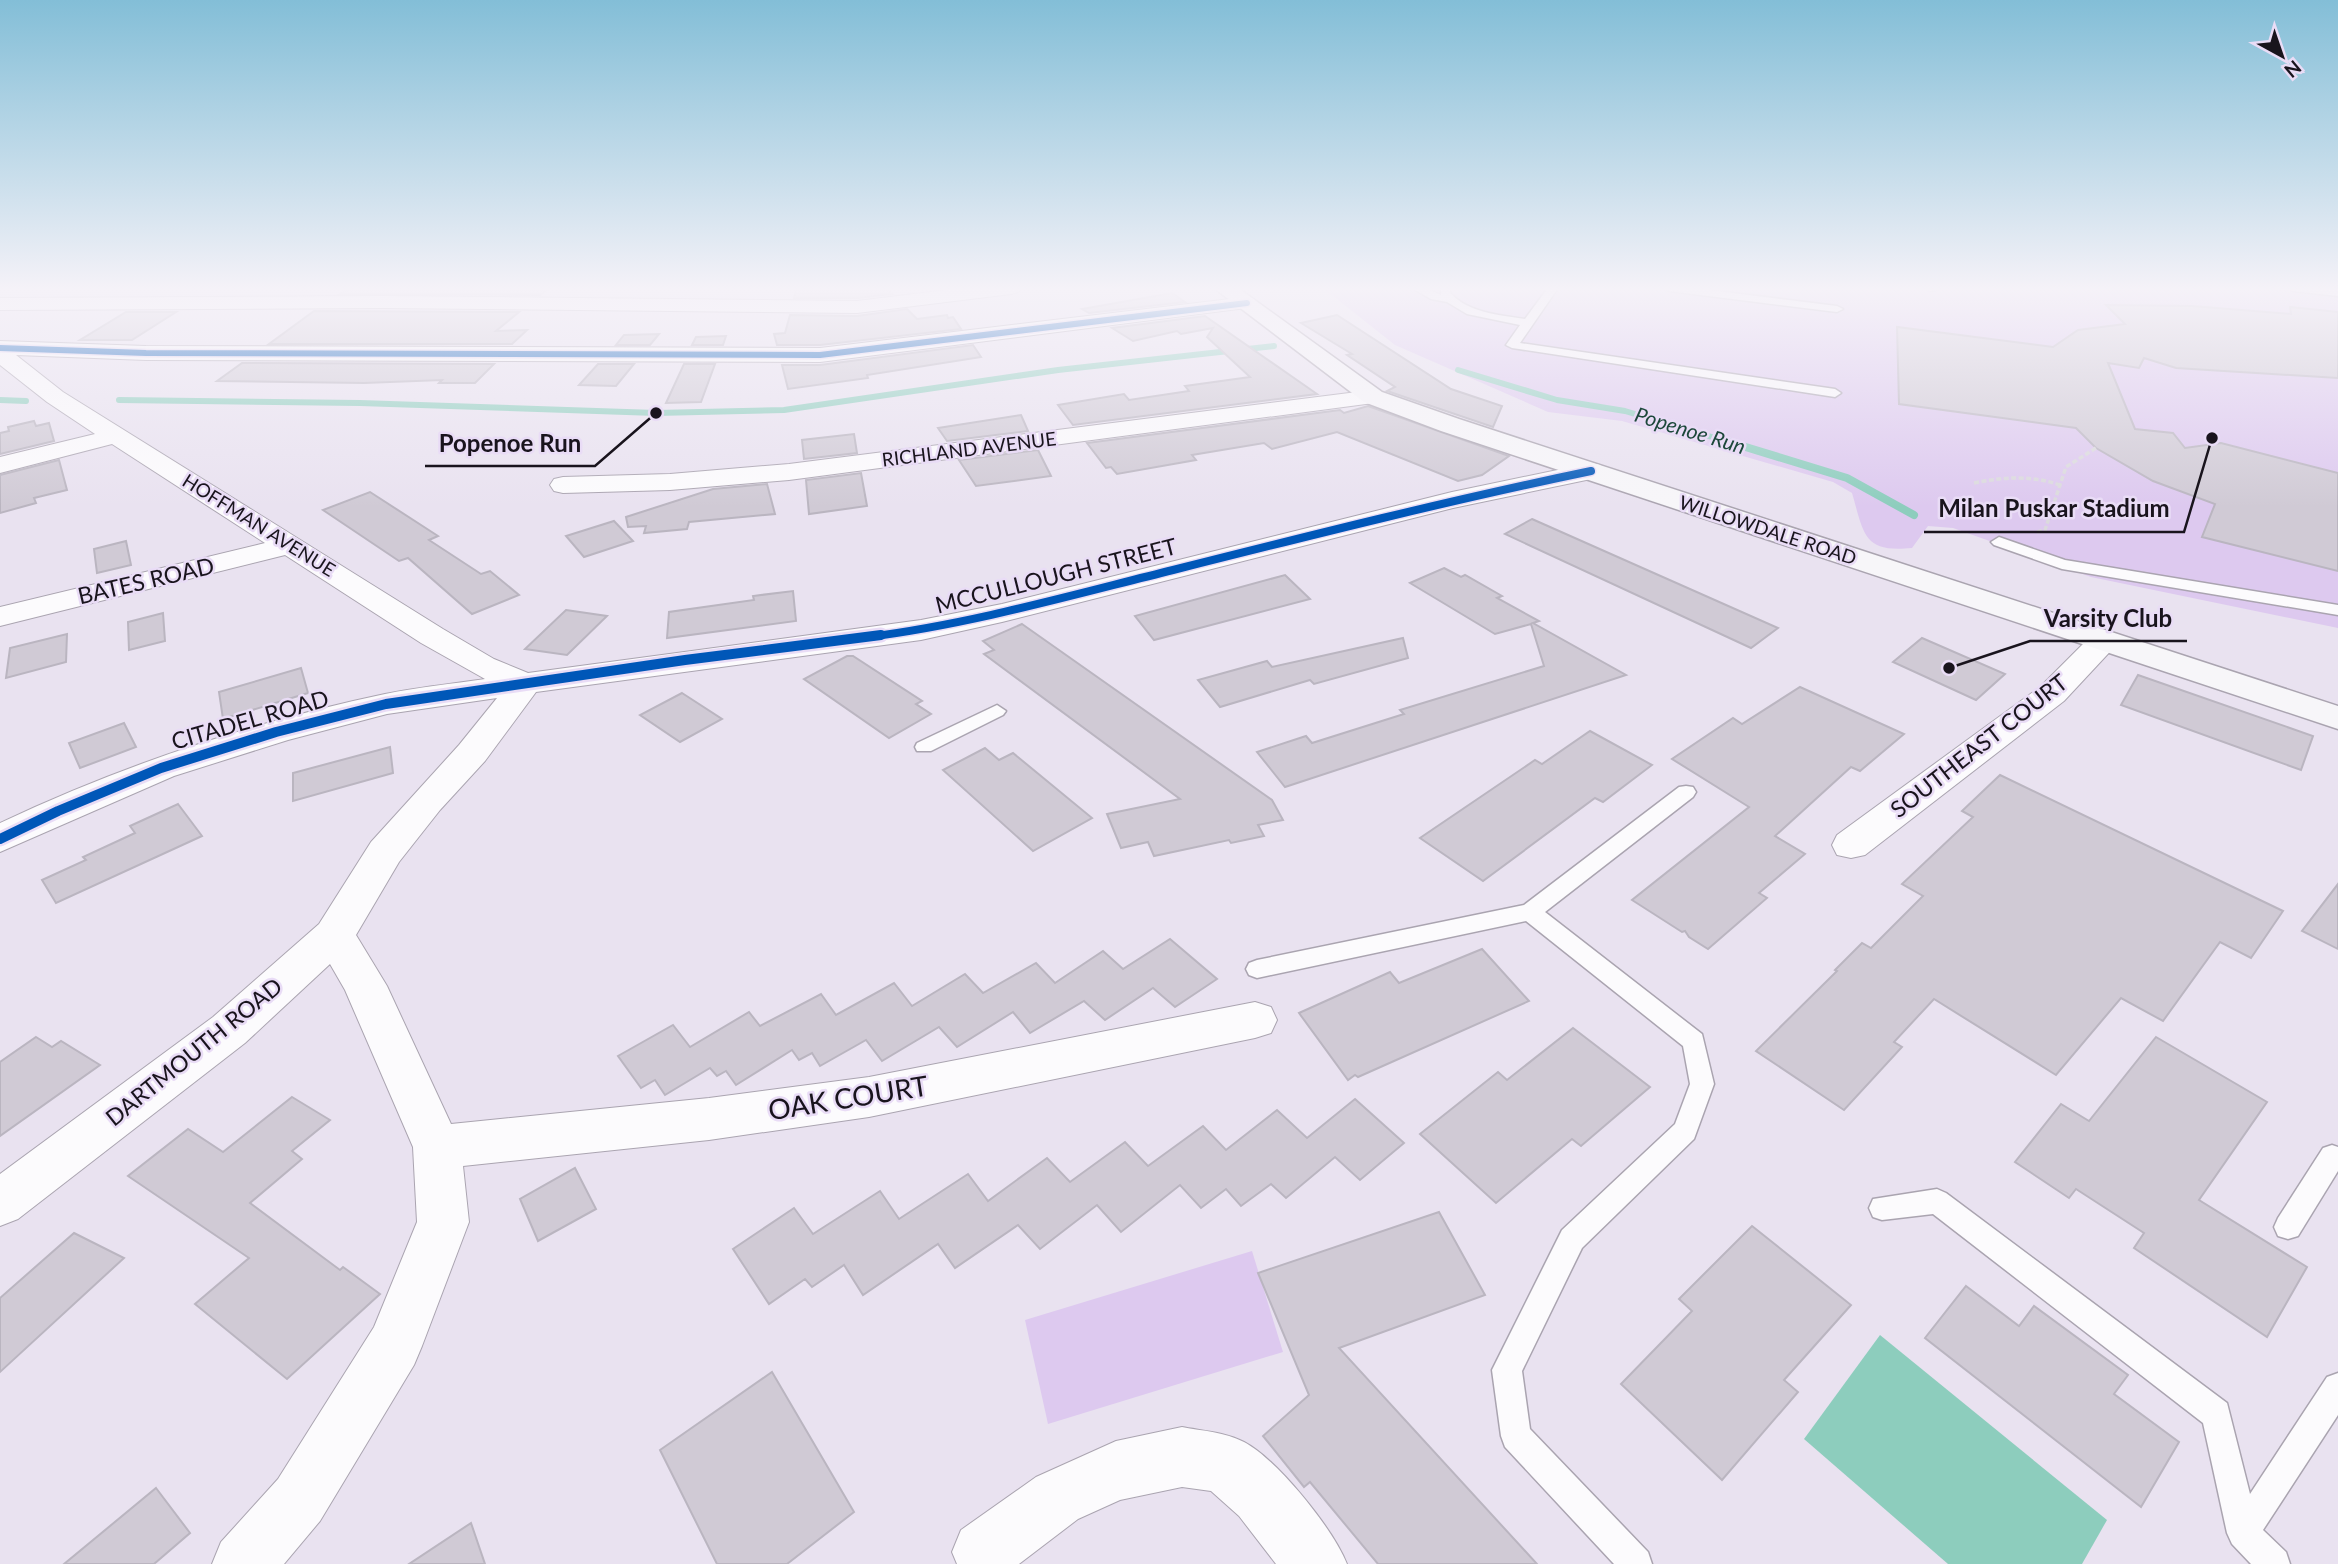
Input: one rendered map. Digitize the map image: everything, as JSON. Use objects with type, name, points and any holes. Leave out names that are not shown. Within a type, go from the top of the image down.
[{"type":"street","name":"HOFFMAN AVENUE","points":[[9,361],[54,397],[482,666],[525,684]]},
{"type":"street","name":"WILLOWDALE ROAD","points":[[1324,361],[1373,397],[2338,718]]},
{"type":"street","name":"RICHLAND AVENUE","points":[[563,485],[670,482],[789,472],[1373,397]]},
{"type":"street","points":[[0,465],[116,436]]},
{"type":"street","name":"MCCULLOUGH STREET","points":[[525,684],[685,660],[921,630],[1002,613],[1452,500],[1591,471]]},
{"type":"street","name":"BATES ROAD","points":[[0,617],[292,545]]},
{"type":"street","name":"SOUTHEAST COURT","points":[[1851,845],[2052,694],[2103,642]]},
{"type":"street","name":"CITADEL ROAD","points":[[0,839],[58,811],[161,768],[276,732],[386,704],[525,684]]},
{"type":"street","name":"DARTMOUTH ROAD","points":[[0,1203],[229,1030],[334,935],[385,852],[472,753],[525,684]]},
{"type":"street","points":[[243,1564],[299,1500],[394,1346],[443,1222],[437,1147],[365,986],[334,935]]},
{"type":"street","name":"OAK COURT","points":[[437,1147],[709,1119],[869,1097],[1255,1020]]},
{"type":"street","points":[[983,1552],[1057,1498],[1116,1471],[1182,1457],[1225,1464],[1260,1495],[1315,1564]]},
{"type":"lane","points":[[1620,361],[1835,393]]},
{"type":"lane","points":[[1999,542],[2062,564],[2338,610]]},
{"type":"lane","points":[[924,747],[997,711]]},
{"type":"lane","points":[[1257,969],[1530,912],[1686,792]]},
{"type":"lane","points":[[1530,912],[1694,1041],[1702,1084],[1685,1131],[1572,1238],[1507,1370],[1516,1436],[1636,1564]]},
{"type":"lane","points":[[2288,1227],[2332,1156],[2338,1160]]},
{"type":"lane","points":[[1882,1208],[1937,1201],[2216,1414],[2243,1533],[2274,1564]]},
{"type":"lane","points":[[2243,1533],[2338,1388]]},
{"type":"path","points":[[1999,542],[2045,530],[2066,467],[2096,448]]},
{"type":"path","points":[[1974,483],[2013,476],[2031,477],[2060,485]]},
{"type":"shaded area","points":[[1432,361],[2338,361],[2338,628],[2091,577],[1953,528],[1928,526],[1912,548],[1884,547],[1875,544],[1863,530],[1852,493],[1833,482],[1622,421],[1548,412]]},
{"type":"shaded area","points":[[1252,1251],[1283,1352],[1048,1424],[1025,1320]]},
{"type":"shaded area","points":[[1880,1335],[2107,1520],[2082,1564],[1948,1564],[1804,1439]]},
{"type":"building","points":[[851,361],[956,361],[867,375],[868,378],[788,389],[782,365],[820,365]]},
{"type":"building","points":[[1233,361],[1270,361],[1317,394],[1073,425],[1058,405],[1124,394],[1129,400],[1189,391],[1185,386],[1250,377]]},
{"type":"building","points":[[1356,361],[1408,361],[1451,389],[1502,406],[1493,427],[1387,391],[1395,387]]},
{"type":"building","points":[[1898,361],[2143,361],[2139,368],[2108,363],[2135,429],[2173,433],[2185,448],[2221,443],[2338,473],[2338,571],[2202,537],[2215,504],[2153,481],[2096,448],[2076,428],[1899,404]]},
{"type":"building","points":[[2154,361],[2338,361],[2338,378],[2176,368]]},
{"type":"building","points":[[242,363],[494,364],[475,383],[439,383],[442,380],[364,383],[217,381]]},
{"type":"building","points":[[598,364],[634,364],[616,386],[579,385]]},
{"type":"building","points":[[684,364],[715,364],[701,402],[666,403]]},
{"type":"building","points":[[1368,406],[1509,456],[1482,475],[1458,481],[1337,432],[1272,449],[1264,443],[1192,455],[1196,460],[1117,474],[1111,467],[1106,468],[1087,443],[1340,410],[1344,413]]},
{"type":"building","points":[[1021,415],[1028,431],[947,441],[938,428]]},
{"type":"building","points":[[34,421],[36,426],[49,423],[54,441],[0,454],[0,433],[9,431],[8,427]]},
{"type":"building","points":[[854,434],[857,453],[804,459],[802,440]]},
{"type":"building","points":[[1038,450],[1051,476],[976,486],[959,460]]},
{"type":"building","points":[[59,460],[67,490],[34,498],[36,503],[0,513],[0,475]]},
{"type":"building","points":[[861,473],[867,506],[809,514],[806,480]]},
{"type":"building","points":[[767,484],[775,514],[689,522],[687,529],[644,533],[646,526],[628,527],[626,517],[713,489]]},
{"type":"building","points":[[370,492],[438,536],[429,540],[481,574],[490,571],[519,595],[472,614],[408,558],[399,561],[323,510]]},
{"type":"building","points":[[1532,519],[1778,628],[1751,648],[1505,534]]},
{"type":"building","points":[[614,521],[633,541],[584,557],[566,536]]},
{"type":"building","points":[[126,541],[131,565],[97,573],[94,549]]},
{"type":"building","points":[[1444,568],[1461,577],[1465,575],[1502,596],[1497,598],[1539,621],[1533,623],[1626,675],[1285,787],[1257,752],[1306,736],[1312,743],[1404,714],[1400,710],[1544,666],[1531,624],[1495,634],[1410,583]]},
{"type":"building","points":[[1285,575],[1310,599],[1154,640],[1135,616]]},
{"type":"building","points":[[793,591],[796,621],[667,638],[669,612],[754,600],[753,596]]},
{"type":"building","points":[[566,610],[607,616],[567,655],[525,649]]},
{"type":"building","points":[[163,613],[165,641],[129,650],[128,622]]},
{"type":"building","points":[[1022,624],[1272,800],[1283,820],[1258,825],[1264,836],[1231,843],[1229,840],[1154,856],[1148,842],[1121,848],[1107,814],[1180,799],[984,654],[994,650],[983,641]]},
{"type":"building","points":[[67,634],[66,662],[6,678],[10,648]]},
{"type":"building","points":[[1403,638],[1408,658],[1314,684],[1310,680],[1220,707],[1198,680],[1267,661],[1272,667]]},
{"type":"building","points":[[1922,638],[2005,674],[1976,700],[1893,662]]},
{"type":"building","points":[[847,656],[853,656],[922,701],[916,704],[931,714],[889,738],[804,679]]},
{"type":"building","points":[[301,668],[308,693],[223,719],[219,692]]},
{"type":"building","points":[[2138,675],[2313,736],[2301,770],[2121,705]]},
{"type":"building","points":[[1800,687],[1904,734],[1860,771],[1851,767],[1775,836],[1805,854],[1759,893],[1767,898],[1708,949],[1689,937],[1685,931],[1682,932],[1632,900],[1749,807],[1672,759],[1733,718],[1742,724]]},
{"type":"building","points":[[682,693],[722,719],[680,742],[640,715]]},
{"type":"building","points":[[124,723],[136,747],[80,768],[69,743]]},
{"type":"building","points":[[1590,731],[1652,765],[1603,802],[1595,798],[1483,881],[1420,838],[1535,760],[1542,764]]},
{"type":"building","points":[[390,747],[393,773],[293,801],[293,773]]},
{"type":"building","points":[[985,748],[999,760],[1013,753],[1092,818],[1033,851],[943,770]]},
{"type":"building","points":[[2000,775],[2283,911],[2251,958],[2220,942],[2163,1021],[2121,998],[2056,1075],[1934,999],[1894,1042],[1902,1047],[1844,1110],[1756,1051],[1862,943],[1871,948],[1923,896],[1902,884],[1973,817],[1962,811]]},
{"type":"building","points":[[178,804],[202,836],[56,903],[42,880],[135,833],[130,826]]},
{"type":"building","points":[[2338,884],[2338,949],[2302,931]]},
{"type":"building","points":[[1170,939],[1217,979],[1175,1007],[1153,988],[1105,1020],[1084,1001],[1030,1033],[1013,1012],[957,1047],[939,1027],[882,1061],[866,1040],[820,1066],[812,1053],[799,1060],[792,1050],[736,1085],[726,1071],[717,1076],[710,1068],[665,1095],[655,1080],[641,1088],[618,1056],[673,1025],[690,1047],[749,1012],[760,1026],[821,994],[836,1015],[894,983],[912,1006],[965,974],[983,993],[1036,963],[1055,983],[1103,951],[1123,969]]},
{"type":"building","points":[[1482,949],[1529,1001],[1358,1077],[1355,1075],[1348,1080],[1299,1013],[1390,972],[1399,983]]},
{"type":"building","points":[[1573,1028],[1650,1087],[1581,1146],[1572,1139],[1496,1203],[1420,1134],[1498,1072],[1507,1080]]},
{"type":"building","points":[[36,1037],[52,1047],[61,1041],[100,1065],[0,1136],[0,1062]]},
{"type":"building","points":[[2156,1037],[2267,1102],[2199,1200],[2307,1267],[2267,1337],[2134,1248],[2144,1233],[2076,1189],[2069,1198],[2015,1162],[2061,1104],[2089,1121]]},
{"type":"building","points":[[292,1097],[330,1120],[292,1151],[302,1159],[250,1203],[340,1270],[343,1267],[380,1294],[287,1379],[195,1304],[249,1258],[128,1176],[188,1129],[223,1152]]},
{"type":"building","points":[[1355,1099],[1404,1143],[1360,1180],[1335,1157],[1286,1198],[1271,1184],[1241,1206],[1226,1189],[1201,1208],[1180,1185],[1121,1232],[1097,1205],[1040,1249],[1018,1225],[955,1268],[938,1244],[863,1295],[844,1265],[812,1287],[805,1279],[769,1304],[733,1249],[794,1208],[813,1234],[880,1191],[899,1219],[968,1174],[988,1201],[1047,1158],[1070,1182],[1125,1142],[1148,1166],[1203,1126],[1226,1150],[1277,1110],[1307,1138]]},
{"type":"building","points":[[575,1168],[596,1209],[538,1241],[520,1199]]},
{"type":"building","points":[[1439,1212],[1485,1295],[1339,1348],[1537,1564],[1378,1564],[1310,1482],[1304,1487],[1263,1436],[1309,1395],[1258,1273]]},
{"type":"building","points":[[1752,1226],[1851,1305],[1784,1380],[1798,1392],[1722,1480],[1621,1384],[1692,1311],[1679,1299]]},
{"type":"building","points":[[74,1233],[124,1258],[0,1372],[0,1298]]},
{"type":"building","points":[[1966,1286],[2019,1326],[2034,1306],[2128,1375],[2114,1394],[2179,1442],[2141,1507],[1925,1338]]},
{"type":"building","points":[[772,1372],[854,1512],[787,1564],[717,1564],[660,1450]]},
{"type":"building","points":[[156,1488],[190,1533],[154,1564],[64,1564]]},
{"type":"building","points":[[471,1523],[485,1564],[409,1564]]},
{"type":"waterway","name":"Popenoe Run","points":[[119,400],[360,403],[656,413],[784,410],[1058,370],[1139,361]]},
{"type":"waterway","name":"Popenoe Run","points":[[1458,370],[1557,400],[1625,411],[1732,443]]},
{"type":"waterway","name":"Popenoe Run","points":[[0,400],[26,401]]},
{"type":"waterway","name":"Popenoe Run","points":[[1726,441],[1847,478],[1914,515]]},
{"type":"cycle path","points":[[0,839],[58,811],[161,768],[276,732],[386,704],[685,660],[921,630],[1002,613],[1452,500],[1591,471]]},
{"type":"place","name":"Popenoe Run","points":[[656,413]]},
{"type":"place","name":"Milan Puskar Stadium","points":[[2212,438]]},
{"type":"place","name":"Varsity Club","points":[[1949,668]]}]
